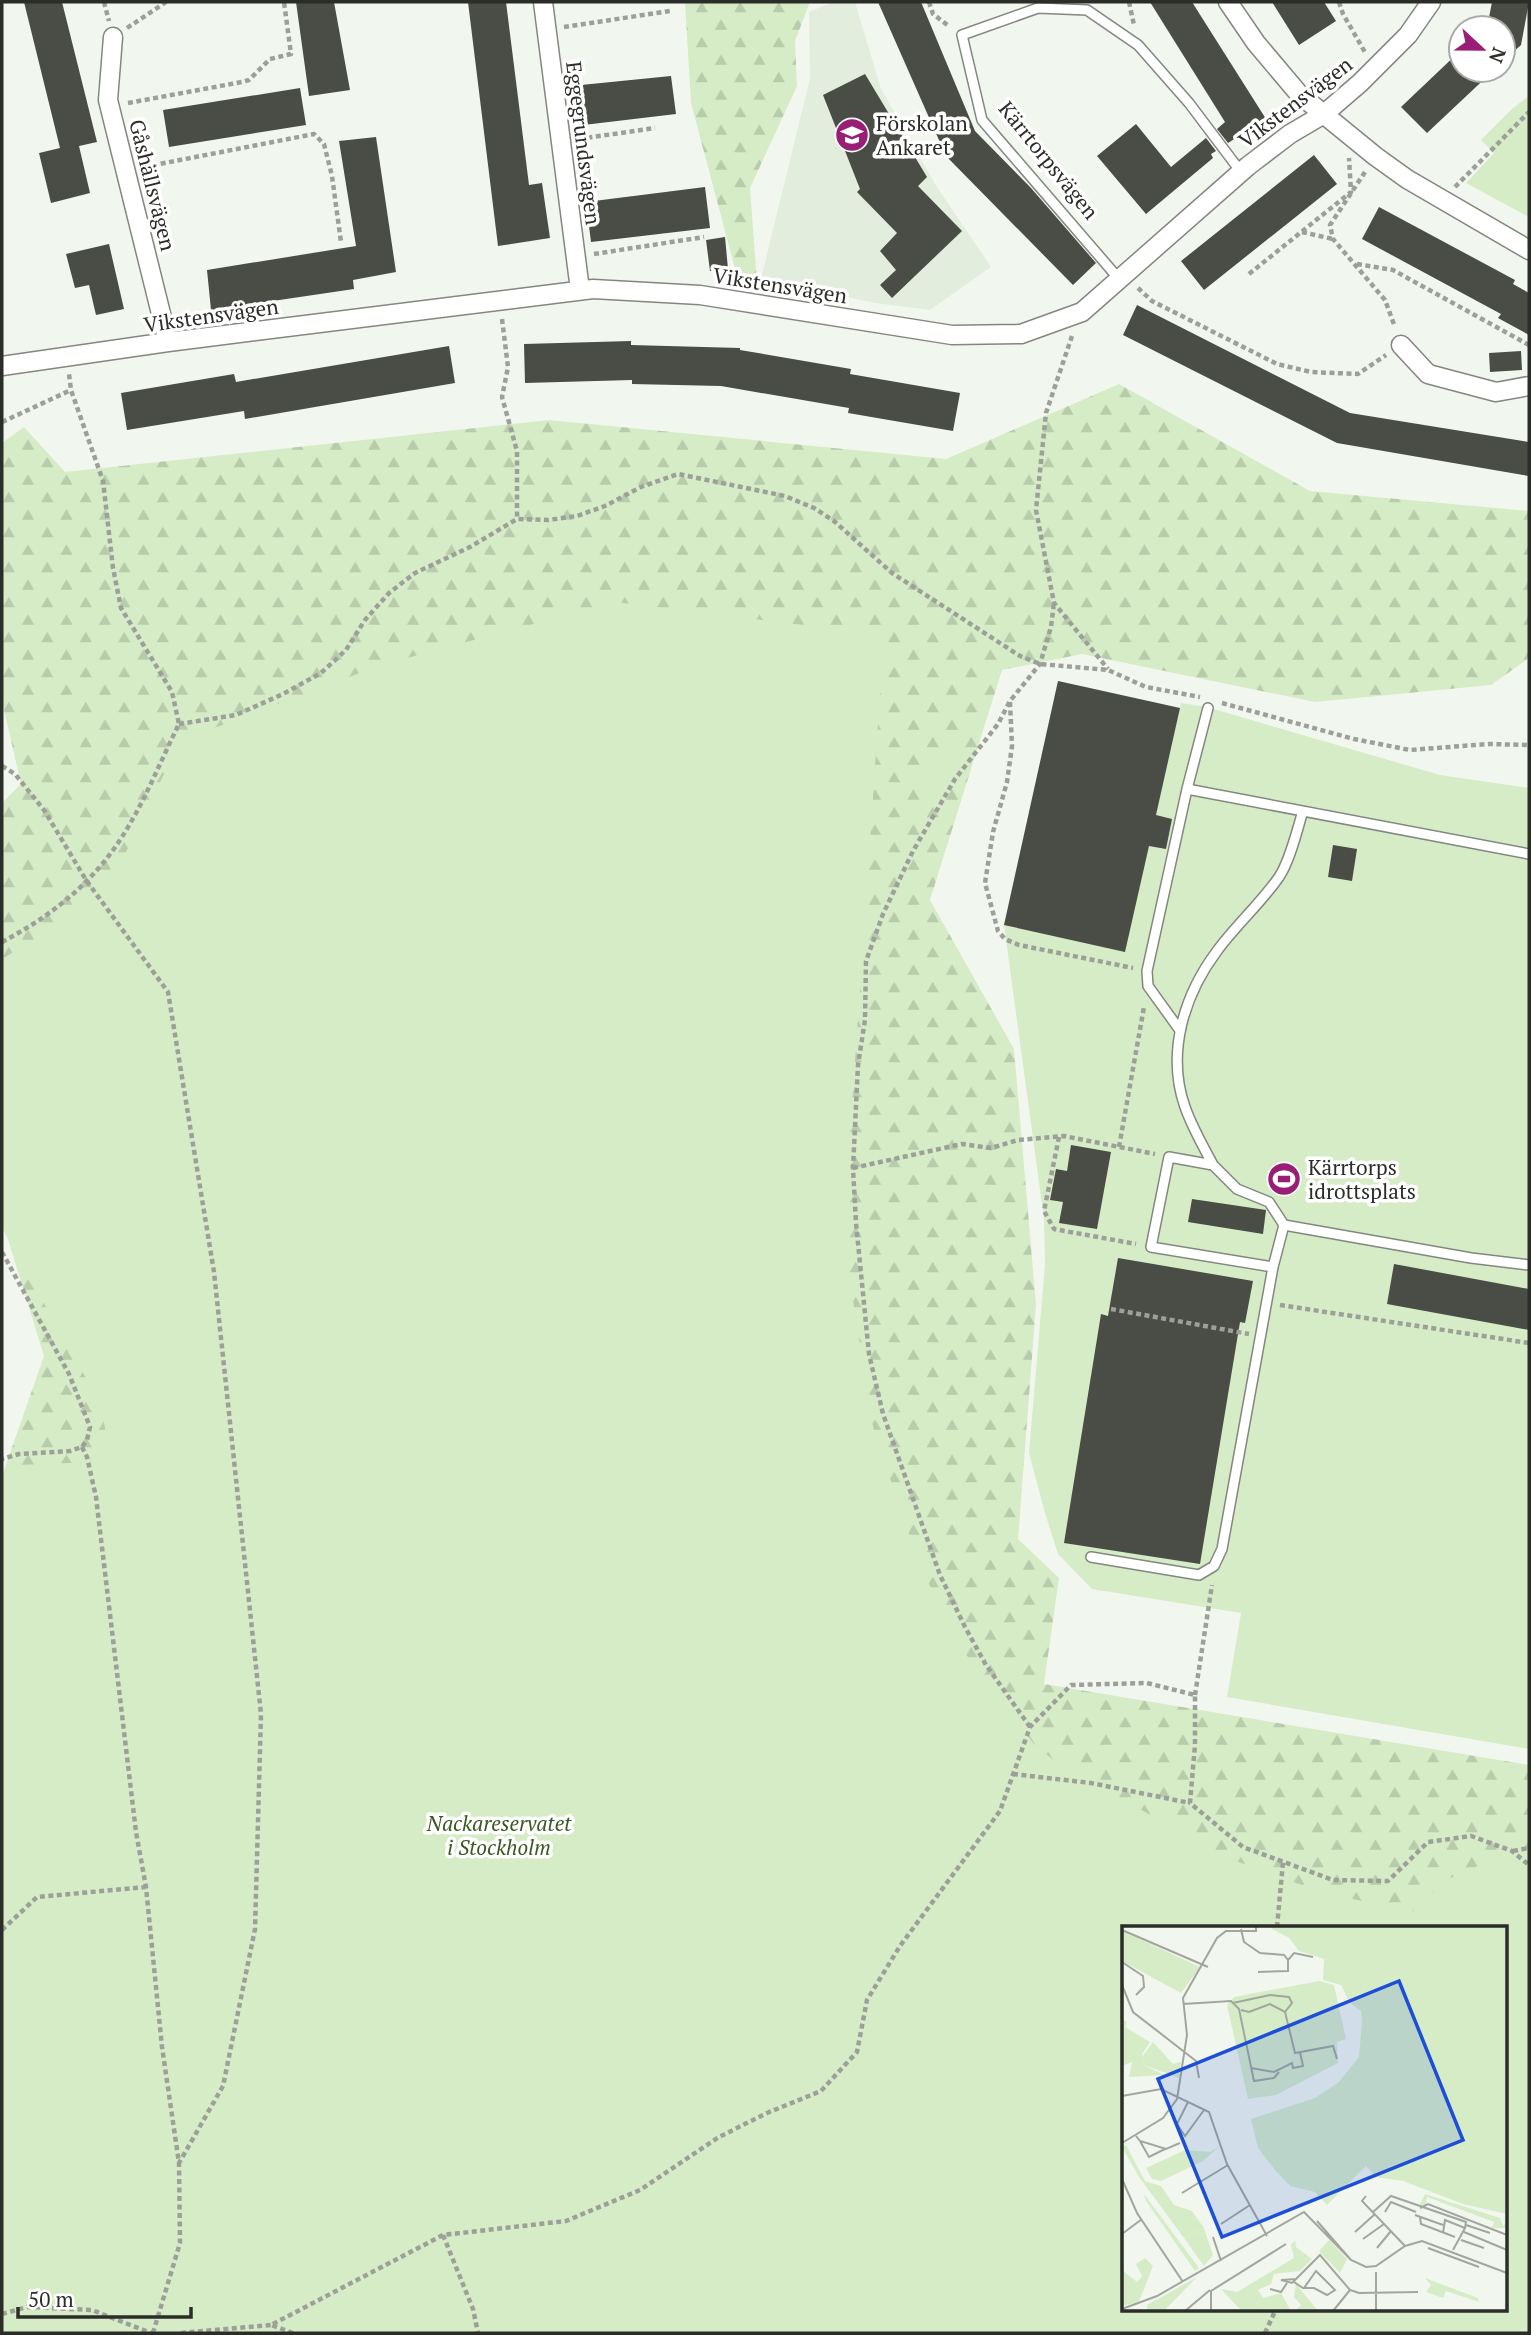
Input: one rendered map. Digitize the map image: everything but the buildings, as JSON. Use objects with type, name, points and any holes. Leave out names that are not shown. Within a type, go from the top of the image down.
[{"type":"street","name":"Eggegrundsvägen","points":[[543,2],[580,290]]},
{"type":"street","points":[[1228,2],[1256,43],[1299,94],[1375,156],[1444,201],[1529,250]]},
{"type":"street","name":"Vikstensvägen","points":[[2,366],[168,342],[593,289],[701,295],[952,335],[1021,334],[1082,312],[1241,172],[1290,134],[1324,114],[1375,70],[1408,35],[1431,2]]},
{"type":"street","name":"Gåshällsvägen","points":[[113,37],[110,107],[168,342]]},
{"type":"street","points":[[1401,345],[1428,374],[1496,392],[1529,386]]},
{"type":"lane","points":[[962,36],[1038,8],[1087,10],[1138,45],[1189,103],[1241,172]]},
{"type":"lane","name":"Kärrtorpsvägen","points":[[962,36],[982,120],[1119,279]]},
{"type":"lane","points":[[1179,1028],[1148,986],[1147,971],[1208,708]]},
{"type":"lane","points":[[1188,789],[1529,853]]},
{"type":"lane","points":[[1303,811],[1281,875],[1216,952],[1192,990],[1179,1028],[1178,1070],[1184,1105],[1197,1136],[1213,1165],[1237,1189],[1269,1202],[1284,1225],[1471,1258],[1529,1265]]},
{"type":"lane","points":[[1213,1165],[1169,1157],[1151,1247],[1273,1267]]},
{"type":"lane","points":[[1091,1557],[1199,1575],[1214,1566],[1222,1549],[1266,1302],[1284,1225]]},
{"type":"path","points":[[113,37],[166,2]]},
{"type":"path","points":[[110,107],[249,80],[270,60],[291,54],[284,2]]},
{"type":"path","points":[[929,2],[933,14],[962,36]]},
{"type":"path","points":[[1339,2],[1375,70]]},
{"type":"path","points":[[546,30],[670,11]]},
{"type":"path","points":[[1444,201],[1461,180],[1529,112]]},
{"type":"path","points":[[561,142],[655,128]]},
{"type":"path","points":[[126,170],[314,134],[324,144],[332,176],[341,242]]},
{"type":"path","points":[[1152,301],[1277,364],[1311,372],[1358,374],[1401,345],[1385,300],[1333,239],[1330,225],[1375,156]]},
{"type":"path","points":[[1350,172],[1351,192]]},
{"type":"path","points":[[1249,274],[1351,192]]},
{"type":"path","points":[[1301,232],[1333,239]]},
{"type":"path","points":[[576,256],[705,237]]},
{"type":"path","points":[[1357,264],[1394,270],[1529,345]]},
{"type":"path","points":[[500,301],[508,367],[502,397],[517,451],[517,519]]},
{"type":"path","points":[[1030,1727],[985,1665],[940,1575],[883,1414],[869,1354],[853,1168],[858,1065],[865,1020],[866,961],[883,914],[913,851],[955,779],[999,724],[1010,701],[1040,664],[1051,627],[1054,603],[1035,510],[1046,413],[1082,312]]},
{"type":"path","points":[[2,942],[27,929],[69,899],[107,858],[128,828],[179,724],[172,692],[121,608],[111,557],[103,481],[71,390],[65,358]]},
{"type":"path","points":[[2,422],[71,390]]},
{"type":"path","points":[[179,724],[236,715],[321,673],[346,650],[365,620],[389,593],[415,572],[470,547],[517,519],[548,520],[577,516],[605,506],[641,487],[678,474],[785,496],[824,514],[892,573],[1020,656],[1040,664],[1108,670],[1146,687],[1209,699],[1354,739],[1410,750],[1488,744],[1529,745]]},
{"type":"path","points":[[1054,603],[1108,670]]},
{"type":"path","points":[[1010,701],[1012,746],[985,883],[998,931],[1005,939],[1019,944],[1147,971]]},
{"type":"path","points":[[2,766],[15,774],[44,810],[86,880],[168,992],[214,1272],[261,1714],[255,1929],[223,2086],[179,2163]]},
{"type":"path","points":[[1119,1147],[1148,986]]},
{"type":"path","points":[[853,1168],[962,1144],[991,1148],[1018,1140],[1059,1137],[1169,1157]]},
{"type":"path","points":[[1059,1137],[1044,1211],[1054,1229],[1151,1247]]},
{"type":"path","points":[[2,1252],[69,1374],[90,1427],[82,1447],[70,1451],[19,1454],[2,1459]]},
{"type":"path","points":[[1266,1302],[1529,1343]]},
{"type":"path","points":[[1111,1309],[1260,1336]]},
{"type":"path","points":[[2,2314],[27,2307],[92,2310],[152,2333],[180,2243],[179,2163],[162,2047],[146,1887],[135,1819],[96,1497],[87,1457],[82,1447]]},
{"type":"path","points":[[1190,1802],[1195,1745],[1195,1695],[1210,1608],[1214,1566]]},
{"type":"path","points":[[181,2333],[271,2325],[443,2235],[566,2221],[640,2190],[719,2137],[767,2113],[821,2091],[857,2052],[867,2000],[900,1946],[1000,1811],[1030,1727],[1071,1685],[1147,1683],[1195,1695]]},
{"type":"path","points":[[1013,1774],[1091,1783],[1190,1802],[1243,1847],[1334,1880],[1388,1881],[1428,1842],[1471,1836],[1512,1851],[1529,1865]]},
{"type":"path","points":[[1512,1851],[1529,1848]]},
{"type":"path","points":[[1277,1926],[1283,1862]]},
{"type":"path","points":[[2,1930],[37,1897],[146,1887]]},
{"type":"path","points":[[443,2235],[473,2309],[478,2333]]},
{"type":"path","points":[[1265,2333],[1276,2310]]},
{"type":"path","points":[[271,2325],[293,2333]]},
{"type":"shaded area","name":"Förskolan Ankaret","points":[[833,2],[855,2],[881,89],[935,184],[991,267],[930,310],[875,303],[761,279],[810,78],[809,12]]},
{"type":"green space","points":[[685,2],[810,2],[795,41],[797,86],[750,188],[757,282],[738,280],[691,103]]},
{"type":"green space","points":[[1529,96],[1529,217],[1466,183],[1494,153],[1481,140]]},
{"type":"green space","name":"Nackareservatet i Stockholm","points":[[1119,384],[1310,491],[1529,511],[1529,658],[1491,685],[1315,702],[1082,654],[1002,670],[930,900],[1014,1049],[1036,1305],[1018,1539],[1059,1578],[1044,1684],[1529,1765],[1529,2333],[2,2333],[2,1476],[44,1356],[2,1220],[2,803],[21,784],[2,701],[2,443],[24,427],[65,472],[549,420],[946,459]]},
{"type":"green space","name":"Nackareservatet i Stockholm","points":[[615,602],[884,635],[843,1238],[874,1432],[922,1571],[970,1661],[1037,1748],[1071,1772],[1236,1861],[1321,1892],[1412,1912],[1448,1879],[1512,1851],[1529,1852],[1529,2333],[2,2333],[2,1474],[23,1465],[91,1462],[107,1440],[101,1405],[2,1228],[2,959],[59,925],[126,852],[166,770],[193,736],[381,665]]},
{"type":"green space","name":"Kärrtorps idrottsplats","points":[[1058,681],[1180,708],[1181,703],[1207,707],[1440,775],[1529,788],[1529,1749],[1227,1697],[1241,1613],[1092,1589],[1058,1554],[1029,1453],[1045,1264],[1044,1219],[1004,925]]},
{"type":"green space","points":[[948,740],[966,753],[933,800],[915,788]]},
{"type":"place","name":"Förskolan Ankaret","points":[[852,135]]},
{"type":"place","name":"Kärrtorps idrottsplats","points":[[1284,1179]]}]
